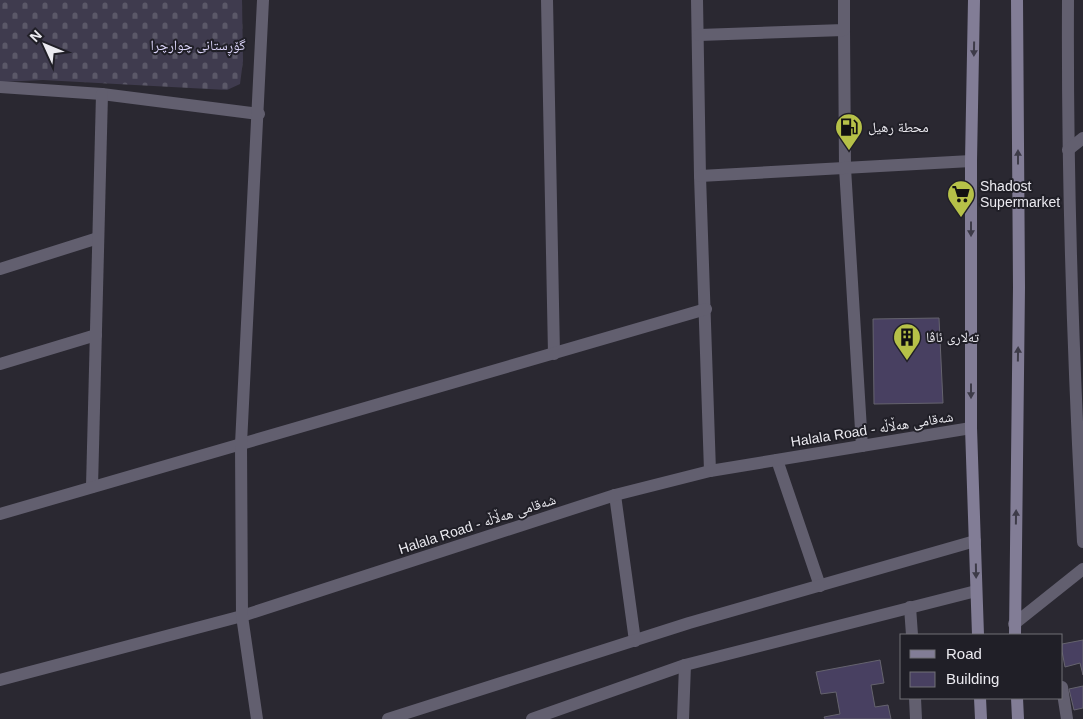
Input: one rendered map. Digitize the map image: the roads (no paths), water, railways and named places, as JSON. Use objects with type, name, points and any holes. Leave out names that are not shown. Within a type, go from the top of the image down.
[{"type":"street","points":[[257,719],[242,616],[241,444],[259,114],[263,0]]},
{"type":"street","points":[[547,0],[554,354]]},
{"type":"street","points":[[697,0],[700,176],[710,471]]},
{"type":"street","points":[[844,0],[846,168],[862,446]]},
{"type":"street","points":[[974,0],[971,161],[971,428],[978,634]]},
{"type":"street","points":[[1015,629],[1019,287],[1017,0]]},
{"type":"street","points":[[1068,0],[1068,150],[1078,362],[1083,542]]},
{"type":"street","points":[[699,35],[844,30]]},
{"type":"street","points":[[0,87],[102,94],[259,114]]},
{"type":"street","points":[[92,488],[102,94]]},
{"type":"street","points":[[1068,150],[1083,138]]},
{"type":"street","points":[[700,176],[971,161]]},
{"type":"street","points":[[0,269],[98,238]]},
{"type":"street","points":[[0,514],[706,309]]},
{"type":"street","points":[[0,364],[96,335]]},
{"type":"street","name":"Halala Road - شەقامی هەڵاڵە","points":[[0,680],[242,616],[615,495],[710,471],[971,428]]},
{"type":"street","points":[[777,460],[820,586]]},
{"type":"street","points":[[615,495],[635,641]]},
{"type":"street","points":[[388,719],[635,641],[975,541]]},
{"type":"street","points":[[1015,629],[1083,569]]},
{"type":"street","points":[[532,719],[685,665],[976,591]]},
{"type":"street","points":[[910,607],[912,634]]},
{"type":"street","points":[[683,719],[685,665]]},
{"type":"street","points":[[1063,693],[1067,719]]},
{"type":"street","points":[[915,699],[916,719]]},
{"type":"street","points":[[980,699],[981,719]]},
{"type":"street","points":[[1017,699],[1018,719]]},
{"type":"place","name":"محطة رهيل","points":[[849,151]]},
{"type":"place","name":"Shadost Supermarket","points":[[961,218]]},
{"type":"place","name":"تەلاری ئاڤا","points":[[907,361]]},
{"type":"park label","name":"گۆڕستانی چوارچرا","points":[[198,45]]}]
